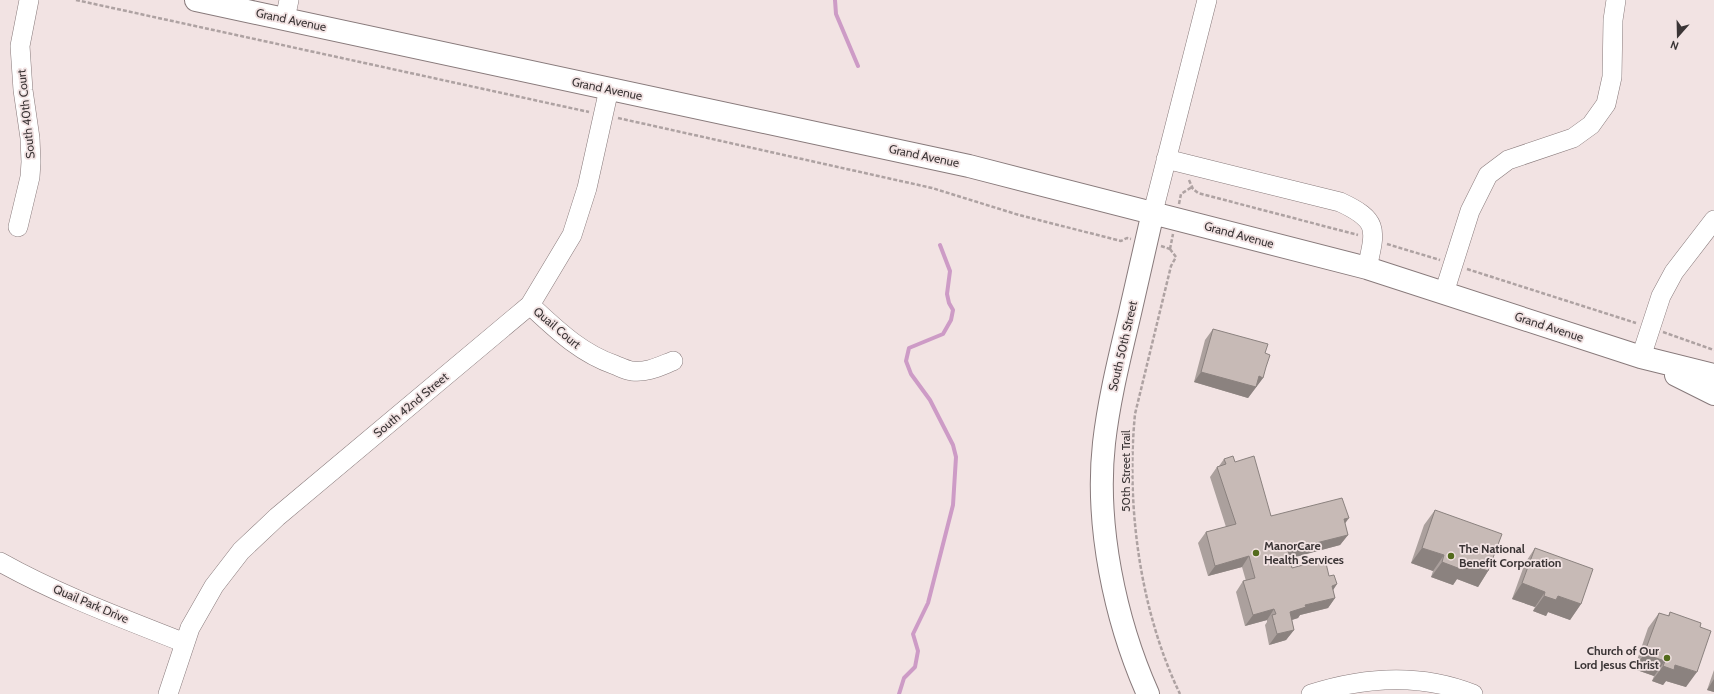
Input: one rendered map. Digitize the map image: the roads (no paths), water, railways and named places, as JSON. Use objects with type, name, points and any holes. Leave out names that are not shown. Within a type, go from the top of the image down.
[{"type":"main road","name":"Grand Avenue","points":[[196,0],[287,10],[609,89],[969,166],[1367,268],[1641,357],[1714,375]]},
{"type":"main road","name":"South 50th Street","points":[[1148,694],[1128,643],[1117,604],[1109,565],[1102,484],[1104,444],[1112,396],[1153,212]]},
{"type":"main road","name":"Grand Avenue","points":[[1641,357],[1714,394]]},
{"type":"street","name":"South 40th Court","points":[[18,227],[30,178],[31,162],[30,138],[23,90],[20,46],[29,0]]},
{"type":"street","name":"South 50th Street","points":[[1153,212],[1207,0]]},
{"type":"street","points":[[1444,294],[1470,211],[1488,175],[1508,160],[1573,138],[1591,125],[1606,104],[1612,77],[1613,20],[1616,0]]},
{"type":"street","name":"South 42nd Street","points":[[168,694],[184,642],[190,628],[214,586],[241,552],[282,513],[530,305],[572,235],[587,188],[609,89]]},
{"type":"street","points":[[1166,159],[1340,202],[1359,211],[1370,222],[1373,240],[1367,268]]},
{"type":"street","points":[[1641,357],[1661,296],[1674,272],[1714,220]]},
{"type":"street","name":"Quail Court","points":[[530,305],[577,346],[608,363],[632,371],[650,370],[673,361]]},
{"type":"street","name":"Quail Park Drive","points":[[0,562],[17,572],[92,606],[184,642]]},
{"type":"street","points":[[1311,694],[1334,686],[1388,679],[1414,680],[1439,684],[1473,694]]},
{"type":"waterway","points":[[835,0],[836,14],[858,66]]},
{"type":"waterway","points":[[899,694],[904,678],[915,667],[918,651],[913,634],[928,603],[953,505],[956,457],[953,445],[930,400],[911,374],[906,361],[909,348],[943,334],[951,320],[953,310],[949,303],[947,294],[950,271],[940,245]]},
{"type":"place","name":"ManorCare Health Services","points":[[1256,553]]},
{"type":"place","name":"The National Benefit Corporation","points":[[1451,556]]},
{"type":"place","name":"Church of Our Lord Jesus Christ","points":[[1667,658]]}]
